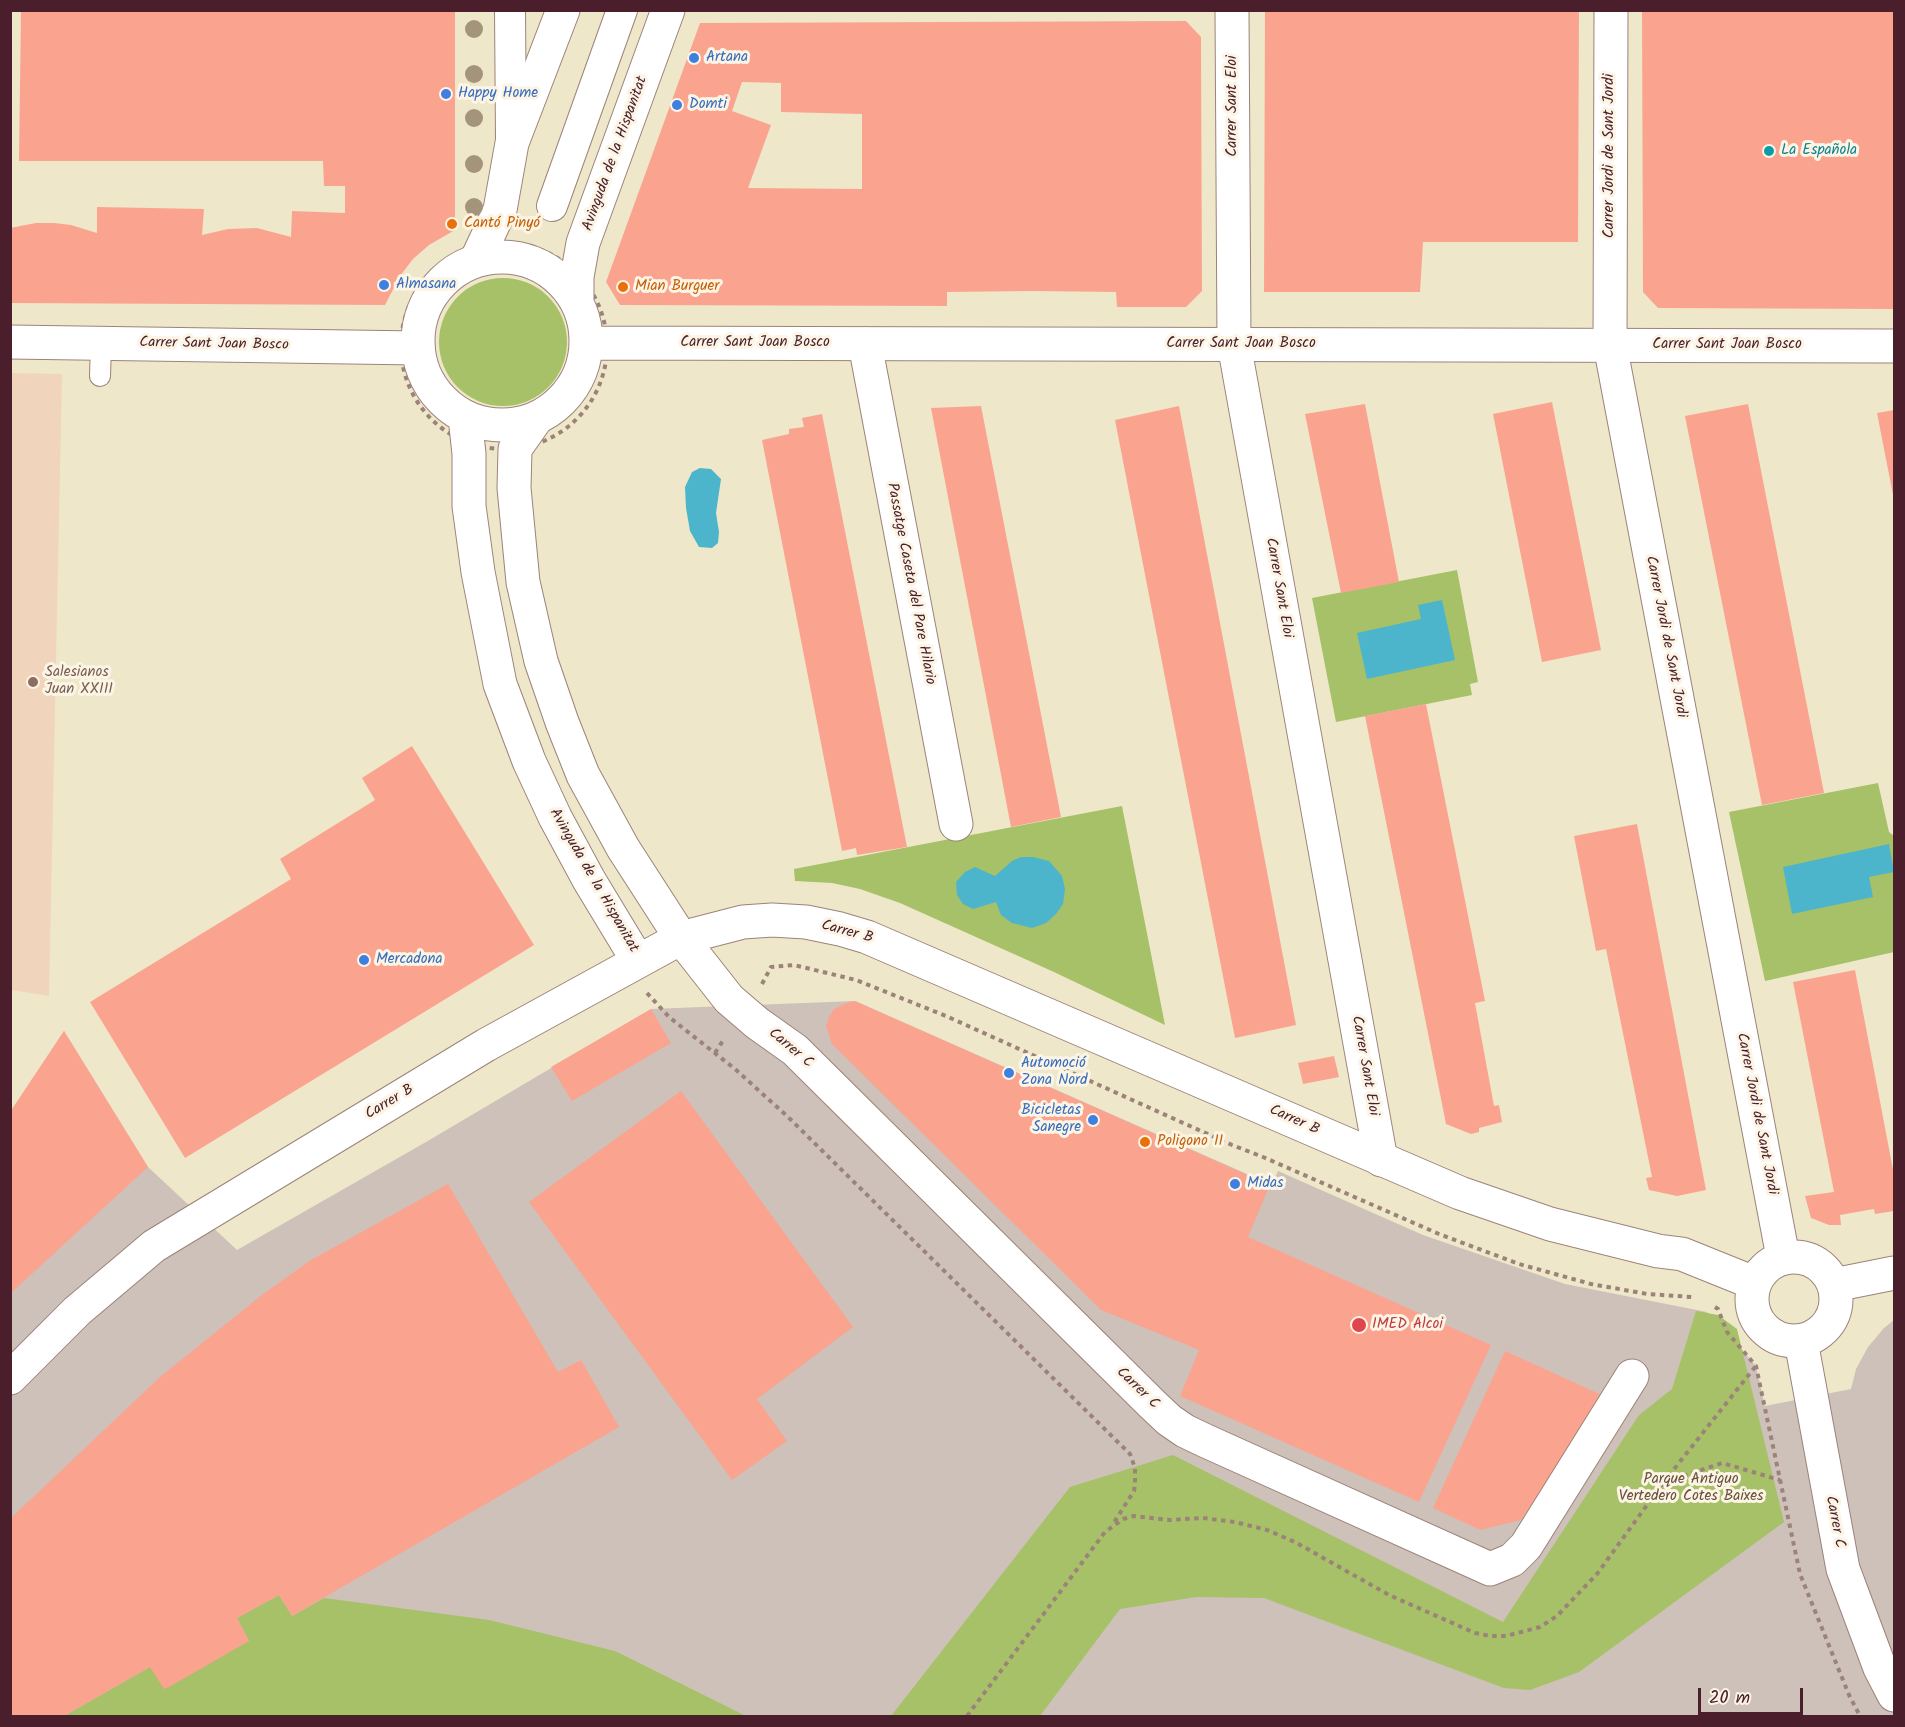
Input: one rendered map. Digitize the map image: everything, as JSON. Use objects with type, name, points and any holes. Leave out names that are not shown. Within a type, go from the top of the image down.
[{"type":"street","points":[[481,253],[534,262],[552,272],[566,285],[577,287],[587,329],[597,343],[573,388],[556,406],[536,418],[512,425],[488,424],[467,430],[432,389],[409,347],[426,304],[439,286],[456,270],[481,253],[500,210],[512,142],[510,10]]},
{"type":"street","points":[[512,142],[563,10]]},
{"type":"street","points":[[552,207],[622,10]]},
{"type":"street","name":"Avinguda de la Hispanitat","points":[[577,287],[583,243],[668,10]]},
{"type":"street","name":"Carrer Sant Eloi","points":[[1232,10],[1234,344],[1381,1160]]},
{"type":"street","name":"Carrer Jordi de Sant Jordi","points":[[1611,10],[1610,345],[1783,1257]]},
{"type":"street","name":"Carrer Sant Joan Bosco","points":[[10,342],[409,347]]},
{"type":"street","name":"Carrer Sant Joan Bosco","points":[[597,343],[1894,346]]},
{"type":"street","name":"Passatge Caseta del Pare Hilario","points":[[865,344],[956,824]]},
{"type":"street","points":[[536,418],[515,449],[514,488],[522,582],[548,685],[572,750],[599,805],[623,848],[681,938]]},
{"type":"street","name":"Avinguda de la Hispanitat","points":[[467,430],[469,506],[476,562],[500,684],[529,761],[555,817],[589,880],[638,961]]},
{"type":"street","name":"Carrer B","points":[[10,1378],[77,1311],[154,1246],[486,1045],[681,938],[743,922],[772,920],[806,922],[867,937],[1194,1076],[1460,1193],[1550,1224],[1648,1249],[1682,1254],[1754,1283]]},
{"type":"street","name":"Carrer C","points":[[681,938],[729,999],[757,1023],[795,1050],[1152,1404],[1177,1425],[1206,1441],[1490,1569],[1512,1560],[1526,1546],[1632,1376]]},
{"type":"street","points":[[1783,1257],[1808,1258],[1828,1274],[1834,1285],[1836,1306],[1827,1325],[1820,1332],[1801,1341],[1781,1340],[1772,1335],[1757,1322],[1751,1303],[1754,1283],[1761,1271],[1783,1257]]},
{"type":"street","points":[[1834,1285],[1894,1273]]},
{"type":"street","name":"Carrer C","points":[[1801,1341],[1843,1569],[1880,1668],[1894,1695]]},
{"type":"lane","points":[[100,376],[101,344]]},
{"type":"path","points":[[510,244],[535,247],[564,262],[577,287],[590,289],[599,306],[605,326],[597,343],[601,379],[595,395],[581,416],[562,432],[540,443],[515,449],[491,449],[467,430],[438,426],[423,410],[411,391],[403,369],[409,347],[402,327],[418,289],[447,260],[465,251],[481,253],[510,244]]},
{"type":"path","points":[[761,987],[771,967],[794,965],[856,980],[946,1016],[1232,1145],[1449,1238],[1519,1264],[1591,1284],[1647,1294],[1695,1298]]},
{"type":"path","points":[[1710,1304],[1718,1309],[1727,1332],[1756,1366],[1800,1574],[1849,1695],[1860,1716]]},
{"type":"path","points":[[967,1716],[1105,1532],[1123,1519],[1134,1516],[1170,1520],[1203,1518],[1235,1522],[1267,1530],[1295,1542],[1389,1595],[1475,1633],[1506,1636],[1540,1627],[1557,1616],[1598,1574],[1663,1483],[1756,1366]]},
{"type":"path","points":[[1663,1483],[1722,1463],[1780,1480]]},
{"type":"shaded area","name":"Salesianos Juan XXIII","points":[[11,373],[62,374],[49,996],[11,990]]},
{"type":"shaded area","points":[[855,1001],[1272,1185],[1278,1171],[1423,1235],[1565,1284],[1707,1312],[1756,1366],[1765,1406],[1851,1389],[1856,1369],[1868,1347],[1894,1320],[1894,1716],[11,1716],[11,1112],[64,1031],[148,1167],[237,1250],[651,1009]]},
{"type":"green space","points":[[503,278],[527,283],[548,297],[562,318],[567,342],[562,366],[548,387],[527,401],[503,406],[479,401],[458,387],[444,366],[439,342],[444,318],[458,297],[479,283]]},
{"type":"green space","points":[[1457,570],[1478,682],[1470,684],[1472,695],[1336,722],[1312,598]]},
{"type":"green space","points":[[1878,783],[1889,832],[1894,836],[1894,952],[1765,981],[1729,812]]},
{"type":"green space","points":[[1122,806],[1165,1025],[900,903],[860,889],[832,883],[795,881],[794,869]]},
{"type":"green space","name":"Parque Antiguo Vertedero Cotes Baixes","points":[[1696,1311],[1718,1315],[1737,1329],[1784,1522],[1579,1672],[1530,1690],[1504,1688],[1264,1598],[1196,1597],[1120,1609],[1040,1716],[891,1716],[1070,1487],[1173,1455],[1503,1622],[1639,1415],[1672,1389]]},
{"type":"green space","points":[[279,1595],[292,1616],[324,1598],[489,1620],[615,1651],[746,1716],[64,1716],[150,1667],[249,1641],[237,1618]]},
{"type":"water","points":[[700,468],[711,469],[721,479],[716,513],[718,543],[712,548],[699,547],[690,531],[686,508],[685,487],[692,472]]},
{"type":"water","points":[[1442,600],[1455,660],[1367,679],[1357,633],[1421,619],[1418,605]]},
{"type":"water","points":[[1889,844],[1894,872],[1869,877],[1873,897],[1792,914],[1783,867]]},
{"type":"water","points":[[1021,857],[1049,861],[1062,876],[1065,889],[1063,904],[1046,923],[1032,928],[1012,923],[1001,915],[996,902],[973,909],[963,904],[957,895],[956,882],[965,872],[975,867],[995,876],[1012,861]]},
{"type":"building","points":[[21,10],[455,10],[455,230],[429,245],[413,259],[400,276],[385,305],[10,303],[10,228],[36,223],[54,223],[71,225],[97,233],[97,207],[204,209],[202,235],[228,229],[257,228],[291,237],[292,211],[345,213],[345,186],[324,186],[323,161],[19,161]]},
{"type":"building","points":[[1265,10],[1579,10],[1578,242],[1423,242],[1420,292],[1264,292]]},
{"type":"building","name":"La Española","points":[[1642,10],[1894,10],[1894,309],[1658,308],[1643,292]]},
{"type":"building","points":[[1186,21],[1201,37],[1202,291],[1186,307],[1117,307],[1116,292],[1032,291],[947,292],[947,306],[620,305],[606,282],[700,23]],"holes":[[[742,82],[781,83],[781,112],[862,114],[862,189],[748,188],[771,125],[732,111]]]},
{"type":"building","points":[[1552,402],[1601,650],[1542,662],[1493,414]]},
{"type":"building","points":[[1365,404],[1399,582],[1341,593],[1305,414]]},
{"type":"building","points":[[1748,404],[1824,793],[1762,805],[1685,416]]},
{"type":"building","points":[[981,406],[1061,817],[1011,827],[931,408]]},
{"type":"building","points":[[1179,406],[1296,1025],[1235,1038],[1115,420]]},
{"type":"building","points":[[1894,410],[1894,495],[1893,495],[1877,413]]},
{"type":"building","points":[[822,414],[907,847],[857,855],[856,848],[842,851],[762,440],[789,434],[789,429],[804,427],[802,418]]},
{"type":"building","points":[[1426,704],[1485,1001],[1475,1003],[1494,1106],[1499,1105],[1502,1122],[1479,1128],[1479,1132],[1471,1134],[1446,1124],[1365,716]]},
{"type":"building","points":[[412,746],[534,945],[185,1158],[90,1002],[291,879],[280,859],[375,800],[362,778]]},
{"type":"building","points":[[1637,824],[1706,1190],[1677,1196],[1649,1190],[1646,1178],[1652,1177],[1606,949],[1596,951],[1574,836]]},
{"type":"building","points":[[1855,970],[1894,1175],[1894,1211],[1875,1214],[1874,1209],[1840,1215],[1841,1225],[1829,1225],[1811,1218],[1805,1196],[1834,1192],[1793,982]]},
{"type":"building","points":[[855,1001],[1270,1185],[1248,1237],[1491,1345],[1419,1502],[1180,1396],[1199,1350],[1101,1310],[832,1044],[826,1026],[829,1017],[834,1009]]},
{"type":"building","points":[[651,1009],[671,1043],[572,1101],[551,1067]]},
{"type":"building","points":[[64,1031],[148,1167],[10,1294],[10,1112]]},
{"type":"building","points":[[1334,1056],[1339,1077],[1303,1084],[1298,1063]]},
{"type":"building","points":[[681,1091],[853,1327],[757,1399],[787,1441],[732,1480],[529,1202]]},
{"type":"building","points":[[448,1184],[558,1372],[581,1360],[619,1427],[292,1616],[279,1595],[237,1618],[249,1641],[169,1687],[164,1689],[150,1667],[64,1716],[10,1716],[10,1519],[160,1377],[263,1294],[311,1260]]},
{"type":"building","points":[[1505,1351],[1604,1396],[1521,1520],[1480,1530],[1433,1508]]},
{"type":"place","name":"Artana","points":[[694,58]]},
{"type":"place","name":"Happy Home","points":[[446,94]]},
{"type":"place","name":"Domti","points":[[677,105]]},
{"type":"place","name":"La Española","points":[[1769,151]]},
{"type":"place","name":"Cantó Pinyó","points":[[452,224]]},
{"type":"place","name":"Almasana","points":[[384,285]]},
{"type":"place","name":"Mian Burguer","points":[[623,287]]},
{"type":"place","name":"Salesianos Juan XXIII","points":[[33,682]]},
{"type":"place","name":"Mercadona","points":[[364,960]]},
{"type":"place","name":"Automoció Zona Nord","points":[[1009,1073]]},
{"type":"place","name":"Bicicletas Sanegre","points":[[1093,1120]]},
{"type":"place","name":"Poligono II","points":[[1145,1142]]},
{"type":"place","name":"Midas","points":[[1235,1184]]},
{"type":"place","name":"IMED Alcoi","points":[[1359,1325]]}]
